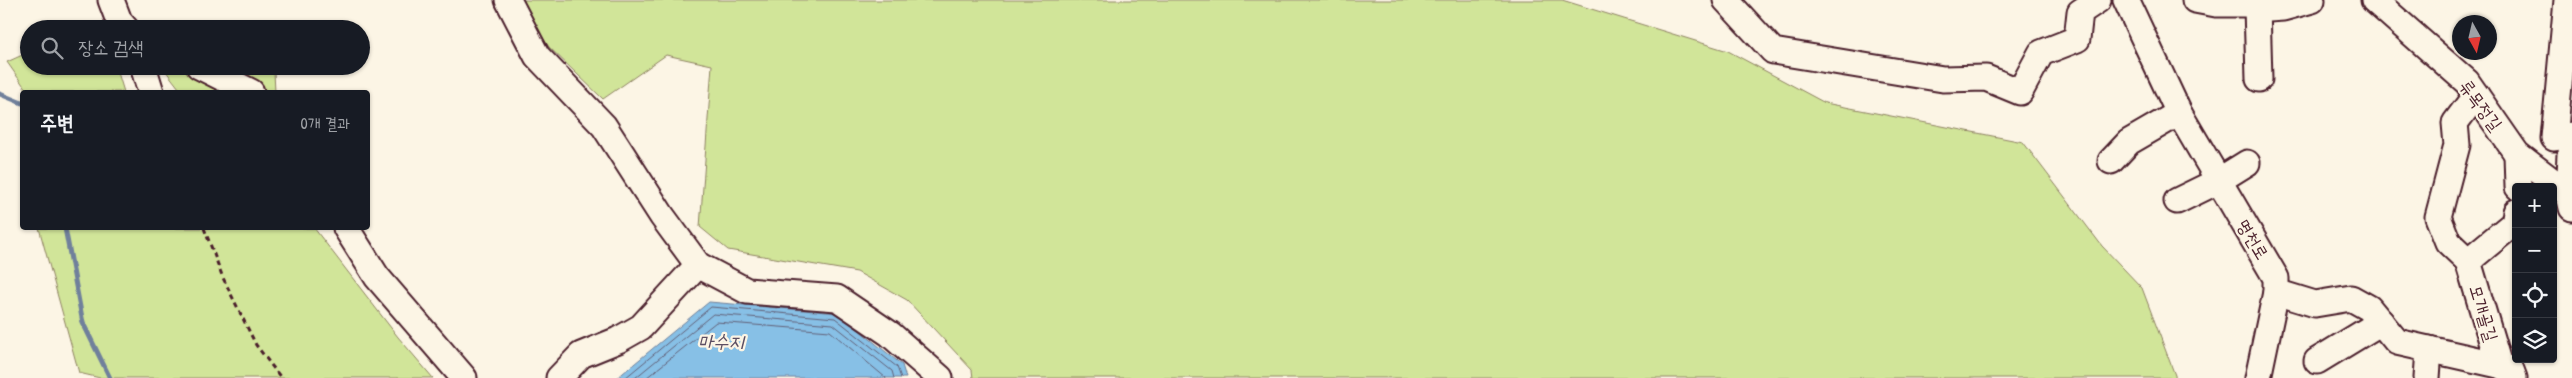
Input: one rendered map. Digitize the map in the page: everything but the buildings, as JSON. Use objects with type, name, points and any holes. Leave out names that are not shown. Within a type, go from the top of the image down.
[{"type":"street","points":[[111,0],[119,20]]},
{"type":"street","points":[[508,0],[537,56],[604,126],[662,216],[698,265],[747,291],[838,298],[890,334],[940,378]]},
{"type":"street","points":[[1726,0],[1773,51],[1943,79],[1986,78],[2020,92],[2041,53],[2077,39],[2080,12],[2098,0]]},
{"type":"street","name":"명천로","points":[[2126,0],[2179,112],[2276,278],[2276,292],[2258,378]]},
{"type":"street","points":[[2195,0],[2216,4],[2253,4],[2257,7],[2283,8],[2312,0]]},
{"type":"street","name":"류목정길","points":[[2374,0],[2467,82],[2517,154],[2571,200]]},
{"type":"street","points":[[2567,0],[2566,135],[2571,200]]},
{"type":"street","points":[[2257,7],[2259,79]]},
{"type":"street","points":[[145,75],[150,90]]},
{"type":"street","points":[[216,75],[247,90]]},
{"type":"street","points":[[2476,95],[2455,123],[2457,145],[2438,217],[2448,242],[2468,261],[2512,224]]},
{"type":"street","points":[[2111,161],[2129,142],[2179,112]]},
{"type":"street","points":[[2518,183],[2517,154],[2566,135]]},
{"type":"street","points":[[2177,201],[2218,181],[2246,163]]},
{"type":"street","points":[[347,230],[377,277],[464,378]]},
{"type":"street","name":"모개골길","points":[[2468,261],[2507,371]]},
{"type":"street","points":[[559,378],[581,355],[618,340],[641,327],[698,265]]},
{"type":"street","name":"모개골길","points":[[2276,292],[2315,304],[2351,298],[2369,308],[2397,342],[2507,371]]},
{"type":"street","points":[[2317,361],[2381,322]]},
{"type":"street","points":[[2427,378],[2429,349]]},
{"type":"path","points":[[205,230],[223,278],[256,345],[281,378]]},
{"type":"green space","points":[[518,0],[1562,0],[1728,51],[1825,103],[2023,142],[2102,246],[2142,288],[2176,378],[973,378],[972,370],[907,300],[857,272],[728,250],[700,227],[712,65],[666,55],[603,99],[549,47]]},
{"type":"green space","points":[[20,56],[20,75],[119,75],[123,90],[27,90],[7,62]]},
{"type":"green space","points":[[169,75],[274,75],[275,90],[180,90]]},
{"type":"green space","points":[[40,230],[316,230],[398,337],[433,378],[100,378],[79,373]]},
{"type":"water","name":"마수지","points":[[709,302],[838,313],[902,365],[906,378],[617,378]]},
{"type":"waterway","points":[[0,94],[20,102]]},
{"type":"waterway","points":[[65,230],[83,323],[110,378]]}]
